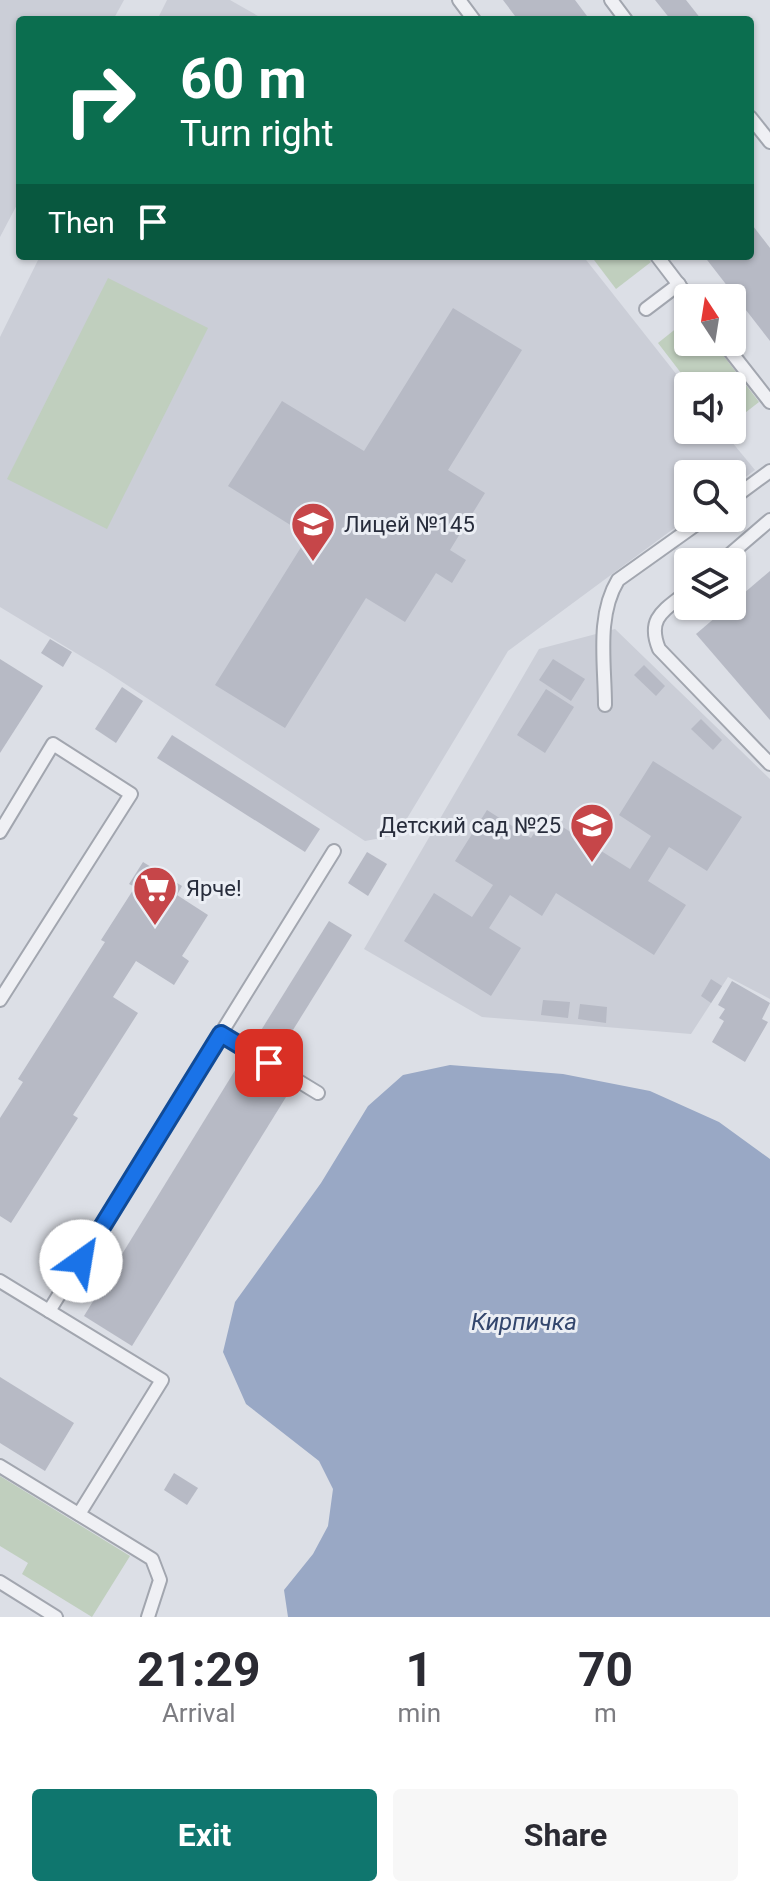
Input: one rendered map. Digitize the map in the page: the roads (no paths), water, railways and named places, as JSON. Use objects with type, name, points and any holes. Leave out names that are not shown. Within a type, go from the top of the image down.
[{"type":"lane","points":[[754,122],[770,142]]},
{"type":"lane","points":[[660,260],[679,284]]},
{"type":"lane","points":[[646,309],[674,288]]},
{"type":"lane","points":[[734,356],[770,402]]},
{"type":"lane","points":[[746,489],[770,471]]},
{"type":"lane","points":[[737,548],[770,520]]},
{"type":"lane","points":[[605,705],[603,617],[610,593],[618,580],[685,532]]},
{"type":"lane","points":[[674,603],[657,617],[653,634],[659,649],[770,764]]},
{"type":"lane","points":[[0,832],[53,744],[131,794],[0,1000]]},
{"type":"lane","points":[[49,1311],[334,851]]},
{"type":"lane","points":[[221,1034],[318,1093]]},
{"type":"lane","points":[[0,1281],[162,1380],[79,1514]]},
{"type":"lane","points":[[0,1466],[152,1559],[160,1580],[148,1617]]},
{"type":"lane","points":[[0,1582],[56,1617]]},
{"type":"water","name":"Кирпичка","points":[[450,1065],[563,1074],[650,1091],[719,1122],[770,1159],[770,1617],[288,1617],[284,1590],[313,1554],[328,1526],[333,1489],[319,1461],[246,1404],[223,1352],[235,1302],[321,1183],[368,1106],[403,1075]]},
{"type":"place","name":"Лицей №145","points":[[313,563]]},
{"type":"place","name":"Детский сад №25","points":[[592,864]]},
{"type":"place","name":"Ярче!","points":[[155,927]]}]
